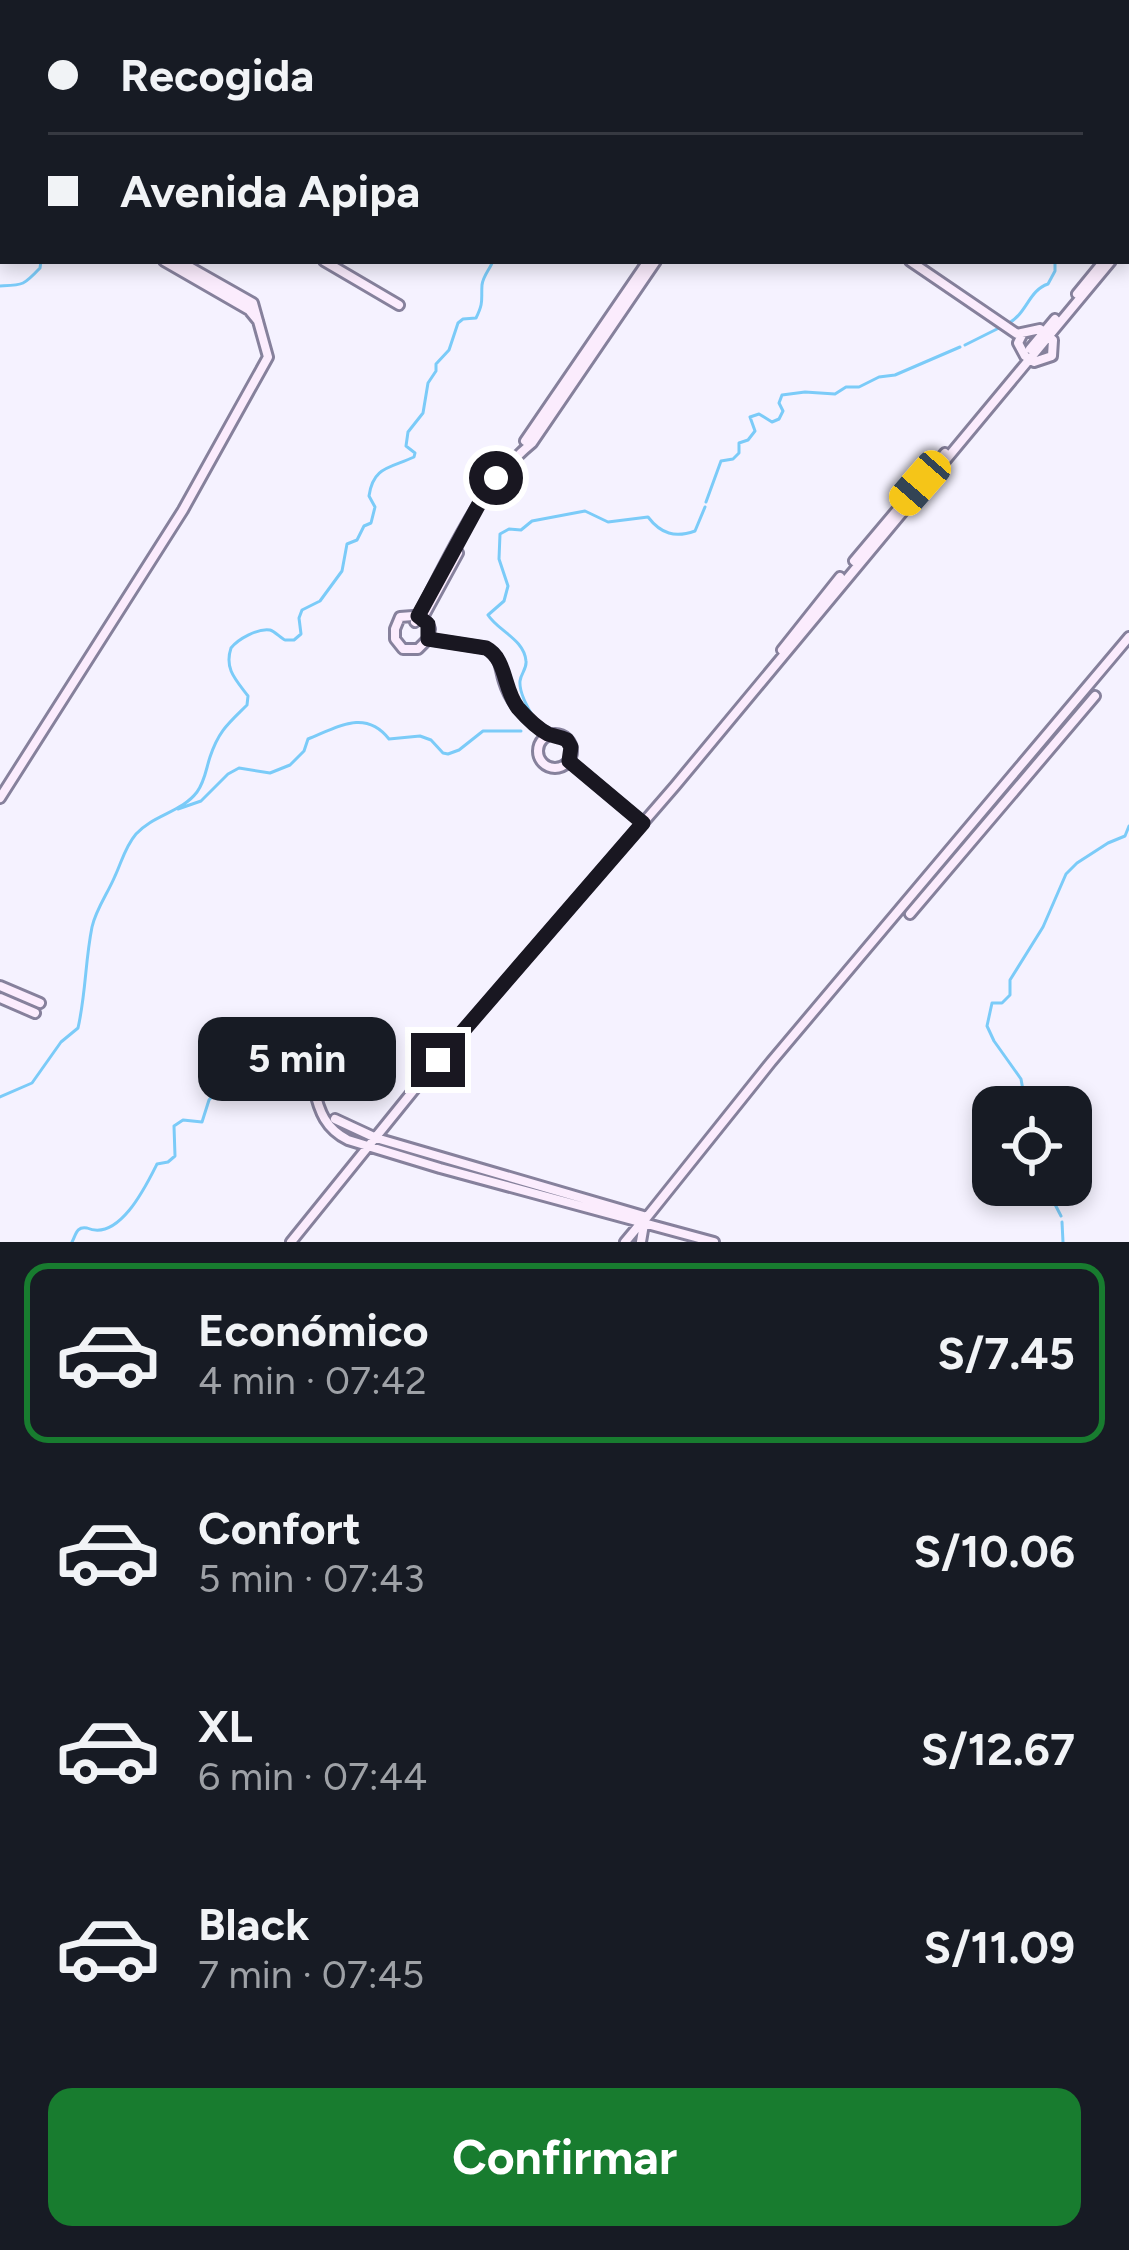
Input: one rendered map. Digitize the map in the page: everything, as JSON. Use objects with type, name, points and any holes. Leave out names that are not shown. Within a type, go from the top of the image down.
[{"type":"street","points":[[169,264],[249,310],[260,324]]},
{"type":"street","points":[[0,798],[183,510],[268,357],[253,303],[184,264]]},
{"type":"street","points":[[328,264],[399,304]]},
{"type":"street","points":[[525,440],[650,264]]},
{"type":"street","points":[[420,618],[468,534],[485,493],[532,443],[650,264]]},
{"type":"street","points":[[914,264],[1017,334],[1034,329],[1046,333],[1054,346],[1052,356],[1041,362],[1027,357],[1018,343],[1023,333]]},
{"type":"street","points":[[291,1242],[1105,264]]},
{"type":"street","points":[[400,617],[420,618],[430,629],[428,639],[422,647],[403,649],[395,642],[400,617]]},
{"type":"street","points":[[335,1119],[376,1138],[647,1217],[1129,638]]},
{"type":"street","points":[[428,639],[494,652],[516,706],[537,726],[569,742],[569,761]]},
{"type":"street","points":[[910,914],[1094,696]]},
{"type":"street","points":[[551,735],[538,744],[544,763],[558,767],[569,761]]},
{"type":"street","points":[[569,761],[643,823]]},
{"type":"street","points":[[0,986],[37,1008],[0,998]]},
{"type":"street","points":[[314,1088],[330,1128],[348,1140],[714,1242]]},
{"type":"street","points":[[632,1242],[642,1224]]},
{"type":"street","points":[[632,1242],[642,1224]]},
{"type":"waterway","points":[[0,286],[26,281],[41,264]]},
{"type":"waterway","points":[[0,1097],[32,1083],[61,1042],[78,1028],[92,927],[126,849],[143,828],[197,792],[217,740],[247,705],[248,696],[230,668],[231,648],[260,631],[270,630],[285,640],[301,634],[302,610],[320,601],[342,571],[347,544],[371,523],[375,507],[369,496],[374,479],[384,469],[414,457],[406,446],[408,432],[423,413],[428,383],[449,350],[458,323],[476,318],[492,264]]},
{"type":"waterway","points":[[1009,323],[1048,284],[1055,264]]},
{"type":"waterway","points":[[965,345],[1001,327]]},
{"type":"waterway","points":[[706,502],[721,461],[733,459],[739,443],[755,431],[750,417],[759,414],[772,422],[779,419],[782,395],[835,394],[960,347]]},
{"type":"waterway","points":[[534,718],[520,685],[524,653],[488,615],[504,601],[508,586],[499,559],[500,534],[521,530],[532,521],[585,511],[608,522],[648,517],[663,531],[681,534],[695,531],[705,507]]},
{"type":"waterway","points":[[178,809],[201,801],[239,768],[270,773],[290,765],[308,739],[350,723],[370,724],[389,739],[420,736],[448,754],[483,731],[521,731]]},
{"type":"waterway","points":[[1022,1086],[987,1026],[992,1003],[1002,1003],[1010,995],[1010,980],[1043,927],[1066,874],[1125,836],[1129,826]]},
{"type":"waterway","points":[[72,1242],[81,1228],[110,1227],[130,1210],[157,1164],[175,1156],[174,1126],[183,1120],[202,1122],[209,1100],[225,1081],[225,1068]]},
{"type":"waterway","points":[[1056,1206],[1061,1216]]},
{"type":"waterway","points":[[1062,1222],[1063,1242]]},
{"type":"route","points":[[438,1060],[643,823],[569,761],[567,740],[545,732],[518,709],[494,652],[428,639],[428,624],[418,616],[496,478]]}]
